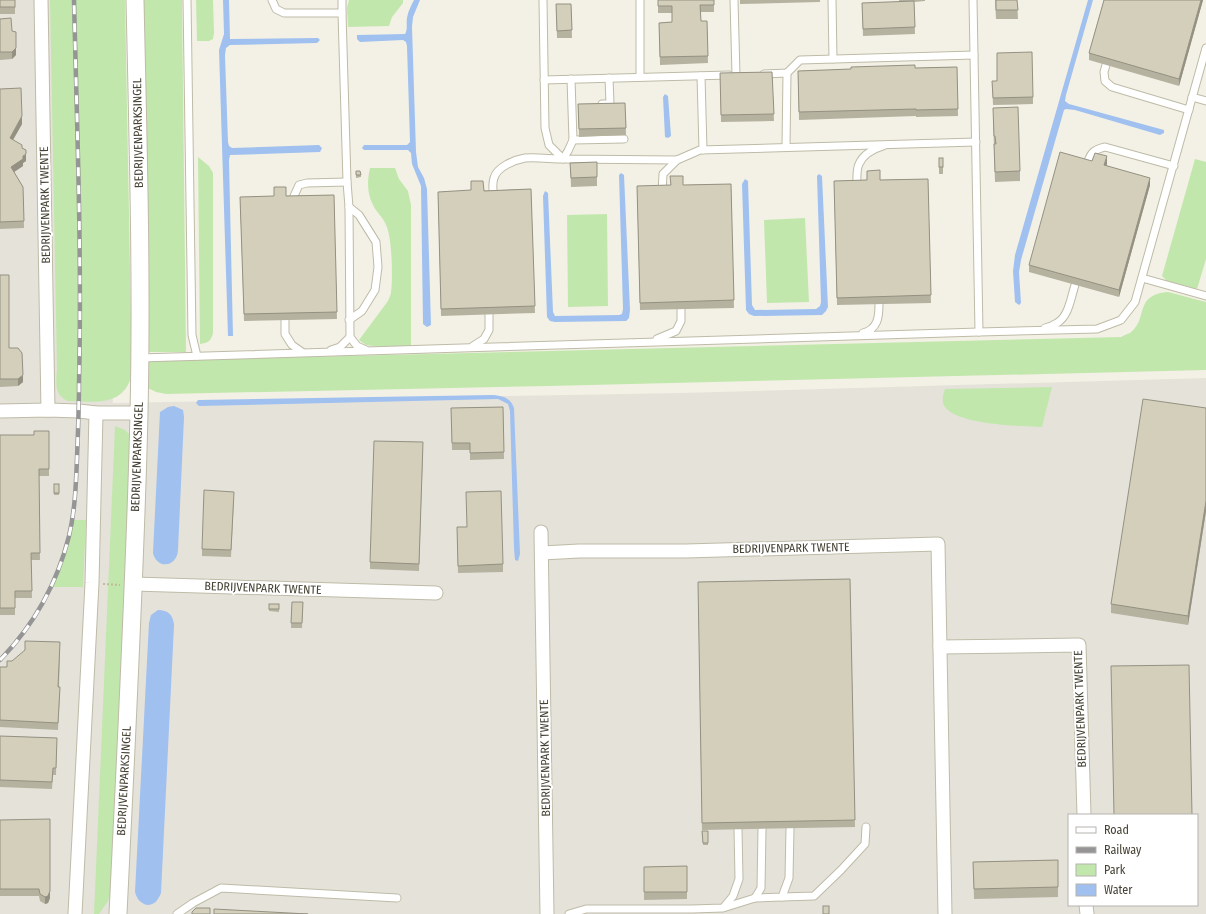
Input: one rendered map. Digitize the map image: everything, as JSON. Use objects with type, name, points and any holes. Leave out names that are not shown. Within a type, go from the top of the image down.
[{"type":"street","name":"BEDRIJVENPARK TWENTE","points":[[41,0],[48,410]]},
{"type":"street","name":"BEDRIJVENPARKSINGEL","points":[[118,914],[134,584],[139,413],[140,245],[135,0]]},
{"type":"street","points":[[0,411],[48,410],[139,413]]},
{"type":"street","points":[[75,914],[92,583],[96,412]]},
{"type":"street","name":"BEDRIJVENPARK TWENTE","points":[[541,532],[547,914]]},
{"type":"street","name":"BEDRIJVENPARK TWENTE","points":[[542,553],[579,551],[686,551],[938,544],[945,914]]},
{"type":"street","name":"BEDRIJVENPARK TWENTE","points":[[134,584],[436,593]]},
{"type":"street","name":"BEDRIJVENPARK TWENTE","points":[[940,647],[1079,645],[1084,814]]},
{"type":"lane","points":[[187,0],[192,335],[198,356]]},
{"type":"lane","points":[[272,0],[276,9],[284,13],[342,14]]},
{"type":"lane","points":[[342,0],[346,182],[349,207],[350,336],[357,346],[368,351]]},
{"type":"lane","points":[[543,0],[545,128],[549,145],[563,159]]},
{"type":"lane","points":[[640,0],[640,77]]},
{"type":"lane","points":[[544,80],[740,75],[734,0]]},
{"type":"lane","points":[[832,0],[832,59]]},
{"type":"lane","points":[[973,0],[979,332]]},
{"type":"lane","points":[[140,358],[853,335],[1097,329],[1121,320],[1135,302],[1174,166],[1192,96],[1204,64],[1206,48]]},
{"type":"lane","points":[[758,74],[787,73],[800,60],[974,55]]},
{"type":"lane","points":[[1106,65],[1104,72],[1105,81],[1112,87],[1189,110]]},
{"type":"lane","points":[[786,147],[787,73]]},
{"type":"lane","points":[[701,76],[703,150]]},
{"type":"lane","points":[[595,104],[610,104],[609,78]]},
{"type":"lane","points":[[563,159],[573,140],[576,105],[571,79]]},
{"type":"lane","points":[[1192,96],[1206,101]]},
{"type":"lane","points":[[573,140],[624,139]]},
{"type":"lane","points":[[662,193],[663,174],[677,160],[700,150],[976,142]]},
{"type":"lane","points":[[857,187],[858,164],[866,155],[876,148],[893,144]]},
{"type":"lane","points":[[1086,167],[1089,156],[1096,149],[1105,147],[1174,166]]},
{"type":"lane","points":[[494,197],[494,178],[501,168],[525,158],[677,160]]},
{"type":"lane","points":[[294,203],[294,196],[298,185],[307,183],[346,182]]},
{"type":"lane","points":[[349,207],[359,215],[376,242],[378,267],[375,290],[362,311],[349,320]]},
{"type":"lane","points":[[1142,278],[1206,296]]},
{"type":"lane","points":[[1041,330],[1059,322],[1064,316],[1068,310],[1075,285]]},
{"type":"lane","points":[[853,335],[870,331],[876,324],[880,304]]},
{"type":"lane","points":[[647,342],[662,338],[676,331],[681,321],[681,309]]},
{"type":"lane","points":[[471,347],[484,340],[489,330],[489,314]]},
{"type":"lane","points":[[285,320],[285,334],[292,345],[302,353]]},
{"type":"lane","points":[[327,352],[340,347],[350,336]]},
{"type":"lane","points":[[569,914],[586,909],[723,908],[755,898],[814,896],[865,844],[866,827]]},
{"type":"lane","points":[[782,897],[789,878],[790,828]]},
{"type":"lane","points":[[723,908],[733,896],[739,879],[738,829]]},
{"type":"lane","points":[[755,898],[761,888],[762,829]]},
{"type":"lane","points":[[177,914],[193,903],[221,888],[397,898]]},
{"type":"lane","points":[[608,914],[622,909]]},
{"type":"path","points":[[92,583],[134,584]]},
{"type":"shaded area","points":[[0,0],[100,0],[113,403],[681,393],[1206,378],[1206,914],[0,914]]},
{"type":"green space","points":[[50,0],[125,0],[132,374],[128,385],[122,392],[115,397],[98,402],[68,401],[63,399],[58,392],[56,384],[57,370]]},
{"type":"green space","points":[[143,0],[182,0],[186,352],[147,352]]},
{"type":"green space","points":[[196,0],[213,0],[214,33],[213,39],[209,41],[197,41]]},
{"type":"green space","points":[[349,0],[403,0],[403,3],[392,17],[389,26],[348,27],[347,8]]},
{"type":"green space","points":[[198,157],[209,166],[213,173],[213,333],[209,341],[200,344]]},
{"type":"green space","points":[[1195,159],[1206,162],[1206,259],[1197,289],[1167,281],[1162,276]]},
{"type":"green space","points":[[370,168],[395,168],[399,179],[408,191],[411,205],[411,346],[373,346],[366,345],[359,340],[388,301],[392,286],[390,238],[385,222],[374,208],[371,200],[368,182]]},
{"type":"green space","points":[[607,214],[608,306],[568,307],[567,215]]},
{"type":"green space","points":[[805,218],[809,302],[767,303],[764,220]]},
{"type":"green space","points":[[1168,292],[1206,302],[1206,370],[166,394],[156,392],[146,387],[147,361],[1121,337],[1130,333],[1136,327],[1143,308],[1150,298],[1157,294]]},
{"type":"green space","points":[[1052,387],[1042,427],[1006,425],[963,418],[952,413],[945,407],[943,400],[945,389]]},
{"type":"green space","points":[[115,426],[125,430],[132,437],[111,892],[108,901],[99,914],[94,914]]},
{"type":"green space","points":[[71,520],[86,520],[83,587],[50,587],[64,550]]},
{"type":"water","points":[[223,0],[229,0],[230,39],[318,38],[320,40],[317,43],[230,45],[226,48],[225,55],[229,146],[232,148],[319,145],[322,148],[320,152],[230,155],[233,336],[228,336],[219,50],[224,34]]},
{"type":"water","points":[[414,0],[420,0],[413,17],[412,27],[416,152],[418,167],[424,178],[427,189],[431,325],[427,327],[423,324],[421,186],[412,164],[411,153],[408,150],[364,150],[362,148],[364,145],[407,145],[410,142],[407,46],[406,42],[403,40],[360,42],[357,39],[357,35],[405,34],[408,13]]},
{"type":"water","points":[[1088,0],[1093,0],[1065,101],[1069,104],[1164,130],[1164,133],[1160,135],[1075,110],[1064,110],[1021,260],[1019,272],[1021,303],[1019,305],[1015,302],[1013,271],[1015,255]]},
{"type":"water","points":[[665,94],[668,96],[671,136],[668,138],[665,137],[663,97]]},
{"type":"water","points":[[621,173],[624,175],[630,310],[629,318],[626,321],[550,321],[547,317],[543,196],[545,191],[548,193],[553,312],[555,316],[622,314],[619,175]]},
{"type":"water","points":[[819,174],[822,176],[828,307],[826,311],[822,315],[754,316],[749,314],[746,310],[742,184],[745,179],[748,181],[752,305],[755,310],[816,309],[820,306],[821,302],[817,176]]},
{"type":"water","points":[[493,395],[506,398],[511,402],[514,408],[520,554],[518,561],[515,560],[514,548],[510,411],[508,404],[498,399],[199,406],[196,403],[198,400]]},
{"type":"water","points":[[174,406],[183,410],[184,417],[178,550],[177,556],[171,563],[162,564],[158,562],[153,553],[160,412],[168,407]]},
{"type":"water","points":[[158,610],[167,612],[171,616],[174,625],[161,893],[156,902],[147,905],[139,900],[135,892],[149,623],[151,615]]},
{"type":"building","points":[[0,0],[15,0],[15,7],[0,7]]},
{"type":"building","points":[[658,0],[714,0],[714,5],[700,5],[701,21],[707,21],[708,56],[660,57],[659,23],[672,22],[672,6],[658,6]]},
{"type":"building","points":[[996,0],[1017,0],[1018,10],[996,10]]},
{"type":"building","points":[[1104,0],[1201,0],[1179,79],[1089,53]]},
{"type":"building","points":[[914,1],[915,27],[863,29],[862,3]]},
{"type":"building","points":[[556,4],[571,4],[572,30],[557,31]]},
{"type":"building","points":[[11,18],[12,31],[16,32],[16,48],[12,52],[0,52],[0,19]]},
{"type":"building","points":[[1032,52],[1033,97],[993,98],[992,81],[997,81],[997,53]]},
{"type":"building","points":[[915,65],[915,68],[957,67],[958,109],[799,112],[798,71],[851,69],[851,67]]},
{"type":"building","points":[[772,72],[774,114],[721,115],[720,73]]},
{"type":"building","points":[[21,88],[22,116],[10,138],[22,145],[22,148],[26,150],[26,154],[23,156],[23,159],[11,167],[23,187],[24,221],[0,222],[0,89]]},
{"type":"building","points":[[625,103],[626,128],[579,129],[578,104]]},
{"type":"building","points":[[1018,107],[1020,171],[995,172],[994,144],[996,144],[994,136],[993,108]]},
{"type":"building","points":[[1060,152],[1092,161],[1095,153],[1107,156],[1104,165],[1150,178],[1119,290],[1029,265]]},
{"type":"building","points":[[939,158],[943,158],[943,167],[939,167]]},
{"type":"building","points":[[597,162],[597,177],[571,178],[570,163]]},
{"type":"building","points":[[880,170],[880,180],[928,179],[931,295],[837,298],[834,181],[867,180],[867,171]]},
{"type":"building","points":[[356,171],[360,171],[361,175],[356,175]]},
{"type":"building","points":[[670,176],[683,176],[683,185],[731,184],[734,300],[640,303],[637,186],[671,185]]},
{"type":"building","points":[[471,181],[483,181],[484,191],[531,189],[535,306],[441,309],[438,192],[471,190]]},
{"type":"building","points":[[274,187],[286,187],[286,196],[334,195],[337,312],[244,314],[240,197],[274,196]]},
{"type":"building","points":[[0,275],[9,275],[9,348],[18,348],[22,353],[23,375],[18,379],[0,379]]},
{"type":"building","points":[[1143,399],[1206,408],[1206,501],[1188,616],[1111,604]]},
{"type":"building","points":[[503,407],[504,452],[470,453],[470,443],[452,443],[451,408]]},
{"type":"building","points":[[34,431],[49,431],[49,469],[39,469],[40,553],[31,553],[32,591],[15,591],[15,608],[0,608],[0,435],[34,435]]},
{"type":"building","points":[[374,441],[423,442],[419,564],[370,562]]},
{"type":"building","points":[[54,484],[59,484],[59,493],[54,493]]},
{"type":"building","points":[[204,490],[234,492],[231,550],[202,549]]},
{"type":"building","points":[[501,491],[503,564],[458,566],[457,527],[467,527],[466,492]]},
{"type":"building","points":[[850,579],[855,820],[702,823],[698,582]]},
{"type":"building","points":[[292,602],[303,602],[302,623],[291,623]]},
{"type":"building","points":[[269,604],[279,604],[279,609],[269,609]]},
{"type":"building","points":[[25,641],[60,642],[58,723],[0,720],[0,667],[7,667],[7,661],[12,661],[25,650]]},
{"type":"building","points":[[1189,665],[1192,814],[1114,814],[1111,666]]},
{"type":"building","points":[[0,736],[57,738],[56,768],[53,768],[52,782],[0,780]]},
{"type":"building","points":[[50,819],[50,891],[48,896],[45,897],[40,894],[39,889],[0,889],[0,820]]},
{"type":"building","points":[[702,831],[708,831],[708,843],[703,843]]},
{"type":"building","points":[[1058,860],[1058,887],[974,889],[973,862]]},
{"type":"building","points":[[687,866],[687,892],[644,892],[644,867]]},
{"type":"building","points":[[823,906],[829,906],[829,914],[823,914]]},
{"type":"building","points":[[196,908],[210,908],[210,914],[192,914]]},
{"type":"building","points":[[214,909],[308,914],[214,914]]},
{"type":"railway","points":[[0,660],[34,618],[51,587],[64,554],[71,527],[74,507],[79,411],[80,335],[79,192],[74,0]]}]
